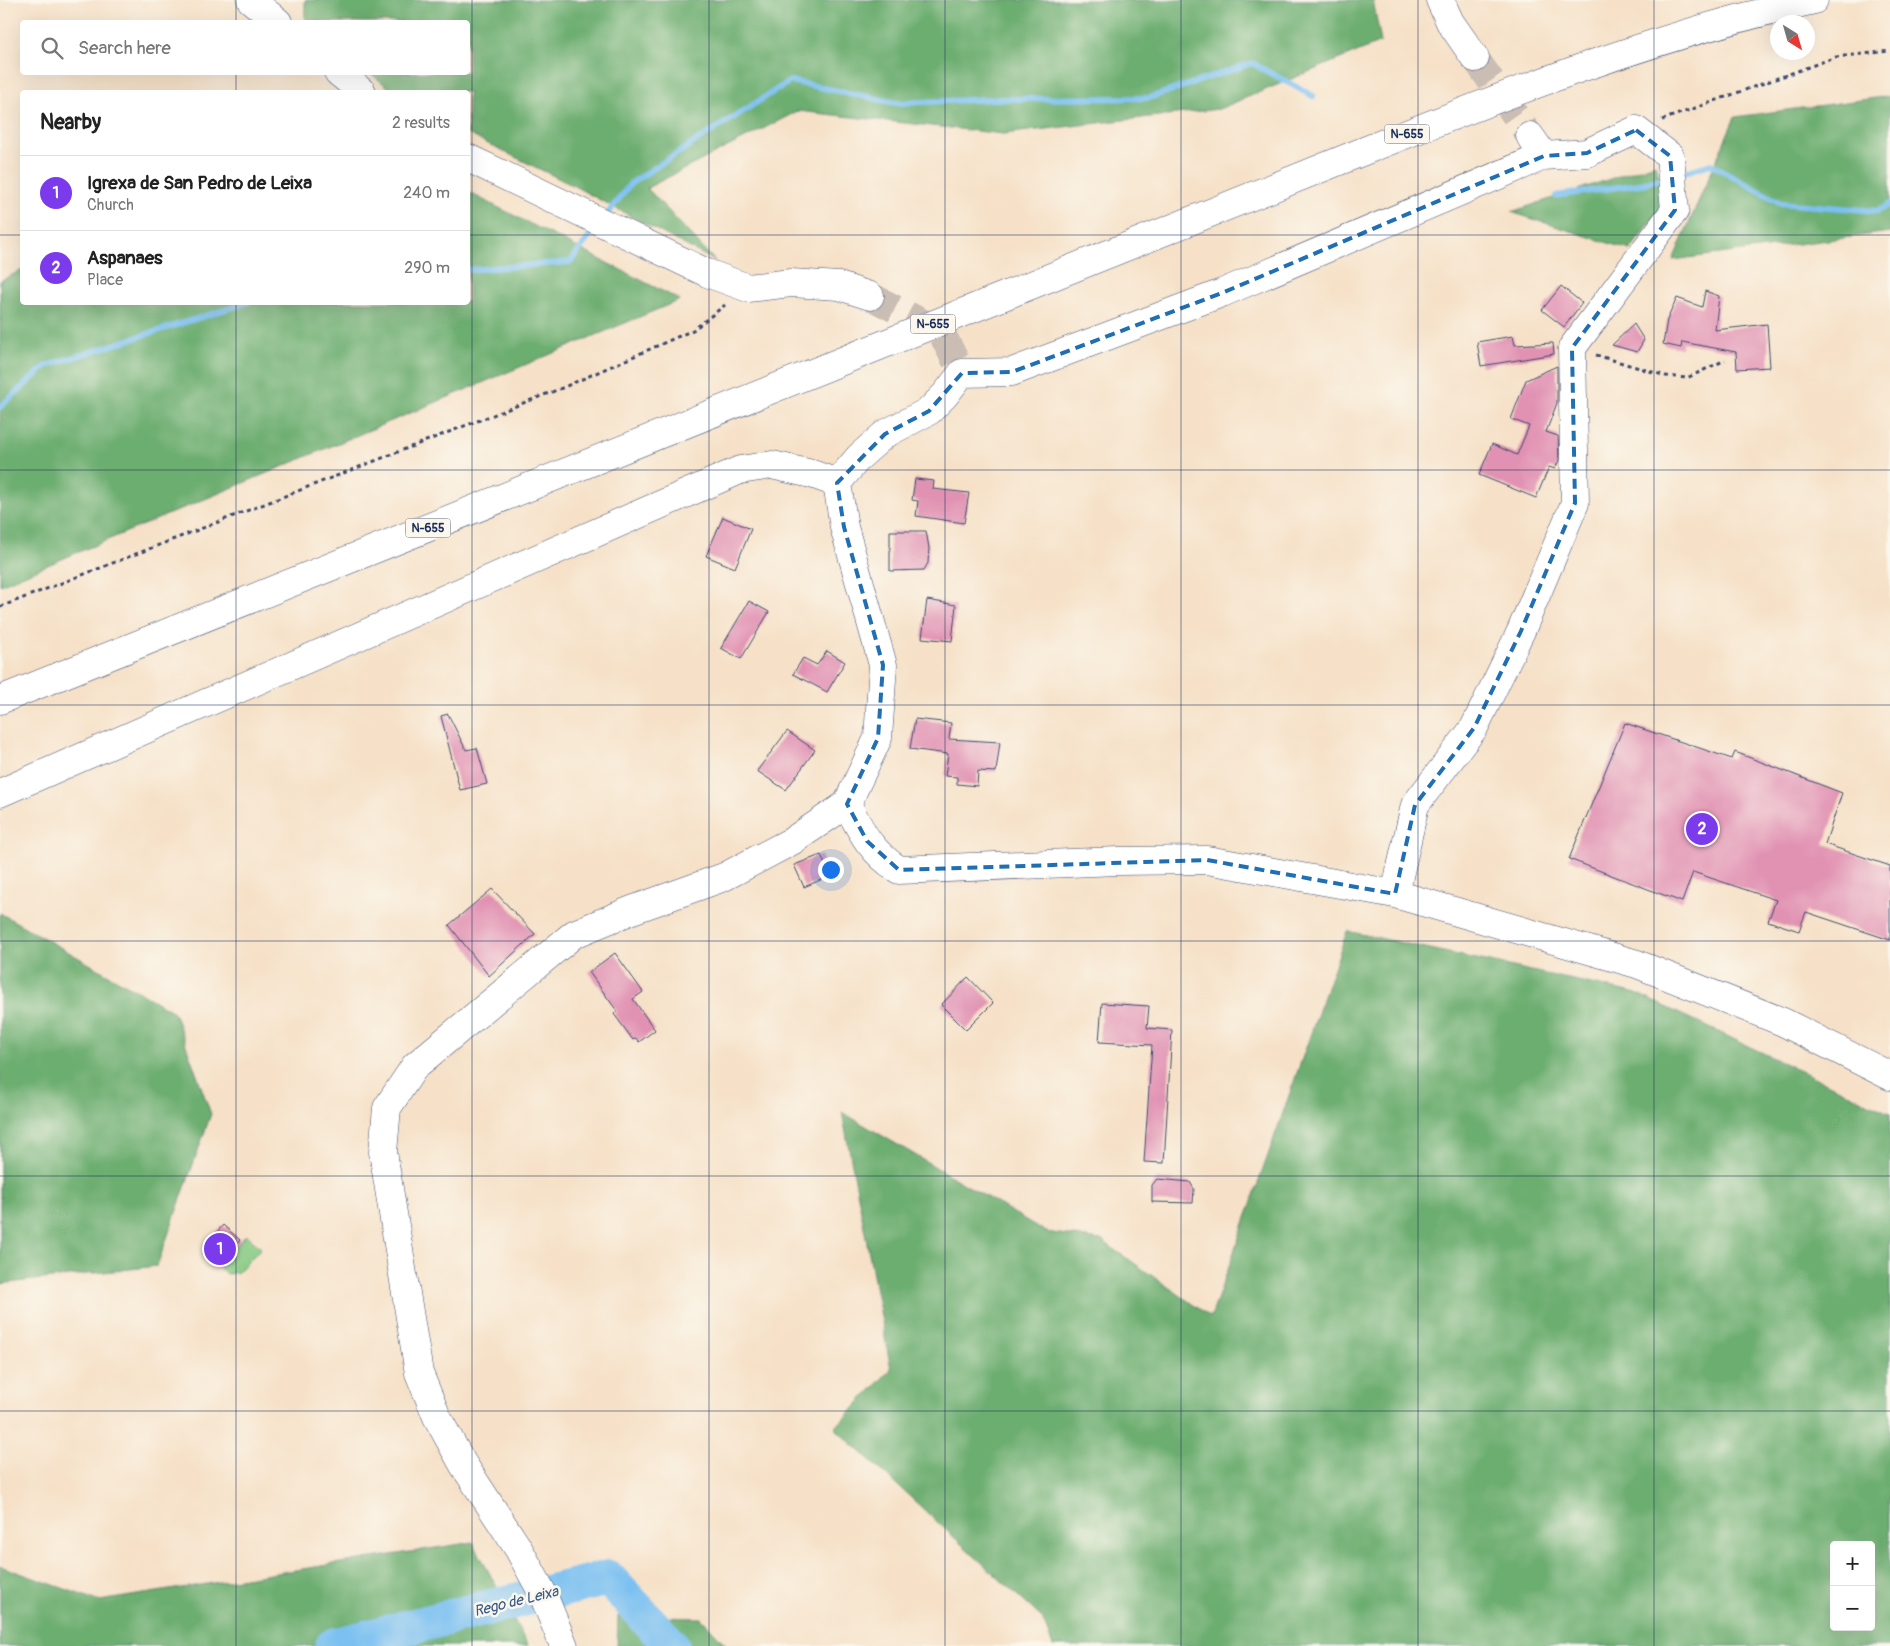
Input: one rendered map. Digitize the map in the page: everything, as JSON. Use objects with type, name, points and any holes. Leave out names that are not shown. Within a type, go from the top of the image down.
[{"type":"main road","points":[[252,0],[276,20]]},
{"type":"main road","points":[[1440,0],[1450,22],[1475,58]]},
{"type":"main road","name":"N-655","points":[[0,700],[1499,97],[1633,49],[1770,10],[1814,0]]},
{"type":"main road","points":[[342,75],[360,90]]},
{"type":"main road","points":[[564,1646],[542,1592],[518,1548],[464,1464],[437,1417],[419,1373],[383,1152],[387,1108],[416,1066],[574,934],[632,910],[724,877],[792,841],[847,804],[878,738],[883,666],[844,527],[837,483],[859,457],[885,434],[929,411],[945,396],[962,373],[1012,372],[1222,293],[1537,146],[1587,153],[1636,130],[1670,156],[1675,210],[1572,348],[1575,503],[1521,631],[1474,728],[1415,805],[1395,894]]},
{"type":"main road","points":[[470,159],[707,273],[748,288],[791,283],[839,286],[870,296]]},
{"type":"main road","points":[[0,793],[740,470],[772,465],[812,474],[837,483]]},
{"type":"main road","points":[[847,804],[867,841],[884,860],[899,870],[1118,861],[1207,860],[1395,894],[1637,964],[1782,1022],[1890,1076]]},
{"type":"path","points":[[1636,130],[1836,57],[1890,50]]},
{"type":"path","points":[[0,607],[562,388],[693,330],[748,288]]},
{"type":"path","points":[[1572,348],[1666,376],[1687,378],[1725,360]]},
{"type":"highlighted area","points":[[1636,130],[1670,156],[1675,210],[1572,348],[1575,503],[1521,631],[1474,728],[1415,805],[1395,894],[1207,860],[899,870],[867,841],[847,804],[878,738],[883,665],[844,527],[837,483],[885,434],[929,411],[962,373],[1012,372],[1222,293],[1544,156],[1587,153]]},
{"type":"green space","points":[[305,0],[1373,0],[1381,42],[1219,109],[1003,134],[798,111],[647,188],[715,261],[572,185],[470,135],[470,90],[391,90],[373,75],[470,75],[470,20],[308,20],[305,18]]},
{"type":"green space","points":[[1890,96],[1890,232],[1673,260],[1735,117]]},
{"type":"green space","points":[[1655,164],[1667,200],[1630,250],[1511,212]]},
{"type":"green space","points":[[470,193],[680,300],[0,585],[0,281],[20,271],[20,305],[470,305]]},
{"type":"green space","points":[[0,913],[174,1012],[211,1114],[157,1266],[0,1284]]},
{"type":"green space","points":[[1347,931],[1638,994],[1890,1113],[1890,1646],[1053,1646],[1042,1618],[835,1428],[891,1369],[842,1112],[1046,1232],[1101,1240],[1211,1317]]},
{"type":"green space","points":[[246,1235],[261,1248],[238,1272],[227,1274],[214,1264],[223,1255],[226,1257]]},
{"type":"green space","points":[[473,1542],[528,1646],[0,1646],[0,1566],[99,1601]]},
{"type":"green space","points":[[618,1616],[701,1618],[727,1646],[617,1646]]},
{"type":"building","points":[[1561,286],[1582,303],[1564,327],[1542,310]]},
{"type":"building","points":[[1705,291],[1719,296],[1715,330],[1767,324],[1770,367],[1737,369],[1736,352],[1682,342],[1681,348],[1663,344],[1667,320],[1677,298],[1702,307]]},
{"type":"building","points":[[1634,324],[1644,340],[1637,352],[1612,345]]},
{"type":"building","points":[[1513,336],[1515,345],[1553,343],[1554,354],[1481,366],[1477,342]]},
{"type":"building","points":[[1557,366],[1557,403],[1546,432],[1558,436],[1559,460],[1555,469],[1549,467],[1536,498],[1479,475],[1492,444],[1517,455],[1529,426],[1511,419],[1526,380]]},
{"type":"building","points":[[915,479],[934,481],[933,489],[969,493],[964,523],[916,516],[918,501],[912,500]]},
{"type":"building","points":[[723,517],[751,529],[735,568],[706,556]]},
{"type":"building","points":[[890,531],[926,531],[929,548],[928,563],[924,570],[890,571]]},
{"type":"building","points":[[927,600],[956,605],[952,641],[922,638]]},
{"type":"building","points":[[749,601],[769,612],[741,659],[721,648]]},
{"type":"building","points":[[827,651],[845,662],[827,692],[793,674],[803,658],[817,665]]},
{"type":"building","points":[[448,714],[466,750],[477,748],[487,784],[460,790],[441,716]]},
{"type":"building","points":[[915,719],[951,723],[949,739],[1000,742],[996,772],[978,771],[977,786],[957,784],[957,777],[945,776],[948,754],[910,749]]},
{"type":"building","points":[[1625,723],[1732,759],[1735,752],[1842,793],[1825,844],[1890,866],[1890,940],[1806,912],[1799,931],[1768,921],[1776,900],[1693,872],[1682,902],[1569,859]]},
{"type":"building","points":[[787,731],[815,750],[786,790],[757,771]]},
{"type":"building","points":[[821,855],[830,876],[804,887],[794,865]]},
{"type":"building","points":[[492,889],[535,934],[489,976],[449,925]]},
{"type":"building","points":[[615,953],[643,992],[633,999],[655,1030],[639,1042],[636,1038],[633,1040],[614,1014],[617,1011],[589,972]]},
{"type":"building","points":[[968,977],[993,1003],[966,1030],[941,1005]]},
{"type":"building","points":[[1102,1003],[1149,1006],[1147,1028],[1172,1030],[1164,1163],[1144,1162],[1152,1045],[1099,1042]]},
{"type":"building","points":[[1157,1179],[1190,1182],[1194,1189],[1193,1203],[1152,1202],[1152,1185]]},
{"type":"building","points":[[223,1225],[240,1240],[226,1257],[223,1255],[214,1264],[202,1254],[211,1244],[208,1242]]},
{"type":"waterway","points":[[605,217],[631,183],[790,81],[897,103],[993,99],[1149,98],[1252,63],[1313,96]]},
{"type":"waterway","points":[[1678,174],[1711,164],[1781,203],[1878,211],[1890,204]]},
{"type":"waterway","points":[[1556,196],[1646,183],[1666,177]]},
{"type":"waterway","points":[[470,270],[570,262],[597,227]]},
{"type":"waterway","points":[[0,407],[46,366],[239,305]]},
{"type":"waterway","name":"Rego de Leixa","points":[[333,1646],[608,1578],[672,1646]]},
{"type":"tunnel","points":[[1475,58],[1530,136]]},
{"type":"tunnel","points":[[870,296],[941,332],[962,373]]},
{"type":"place","name":"Aspanaes","points":[[1702,829]]},
{"type":"place","name":"Igrexa de San Pedro de Leixa","points":[[220,1249]]}]
